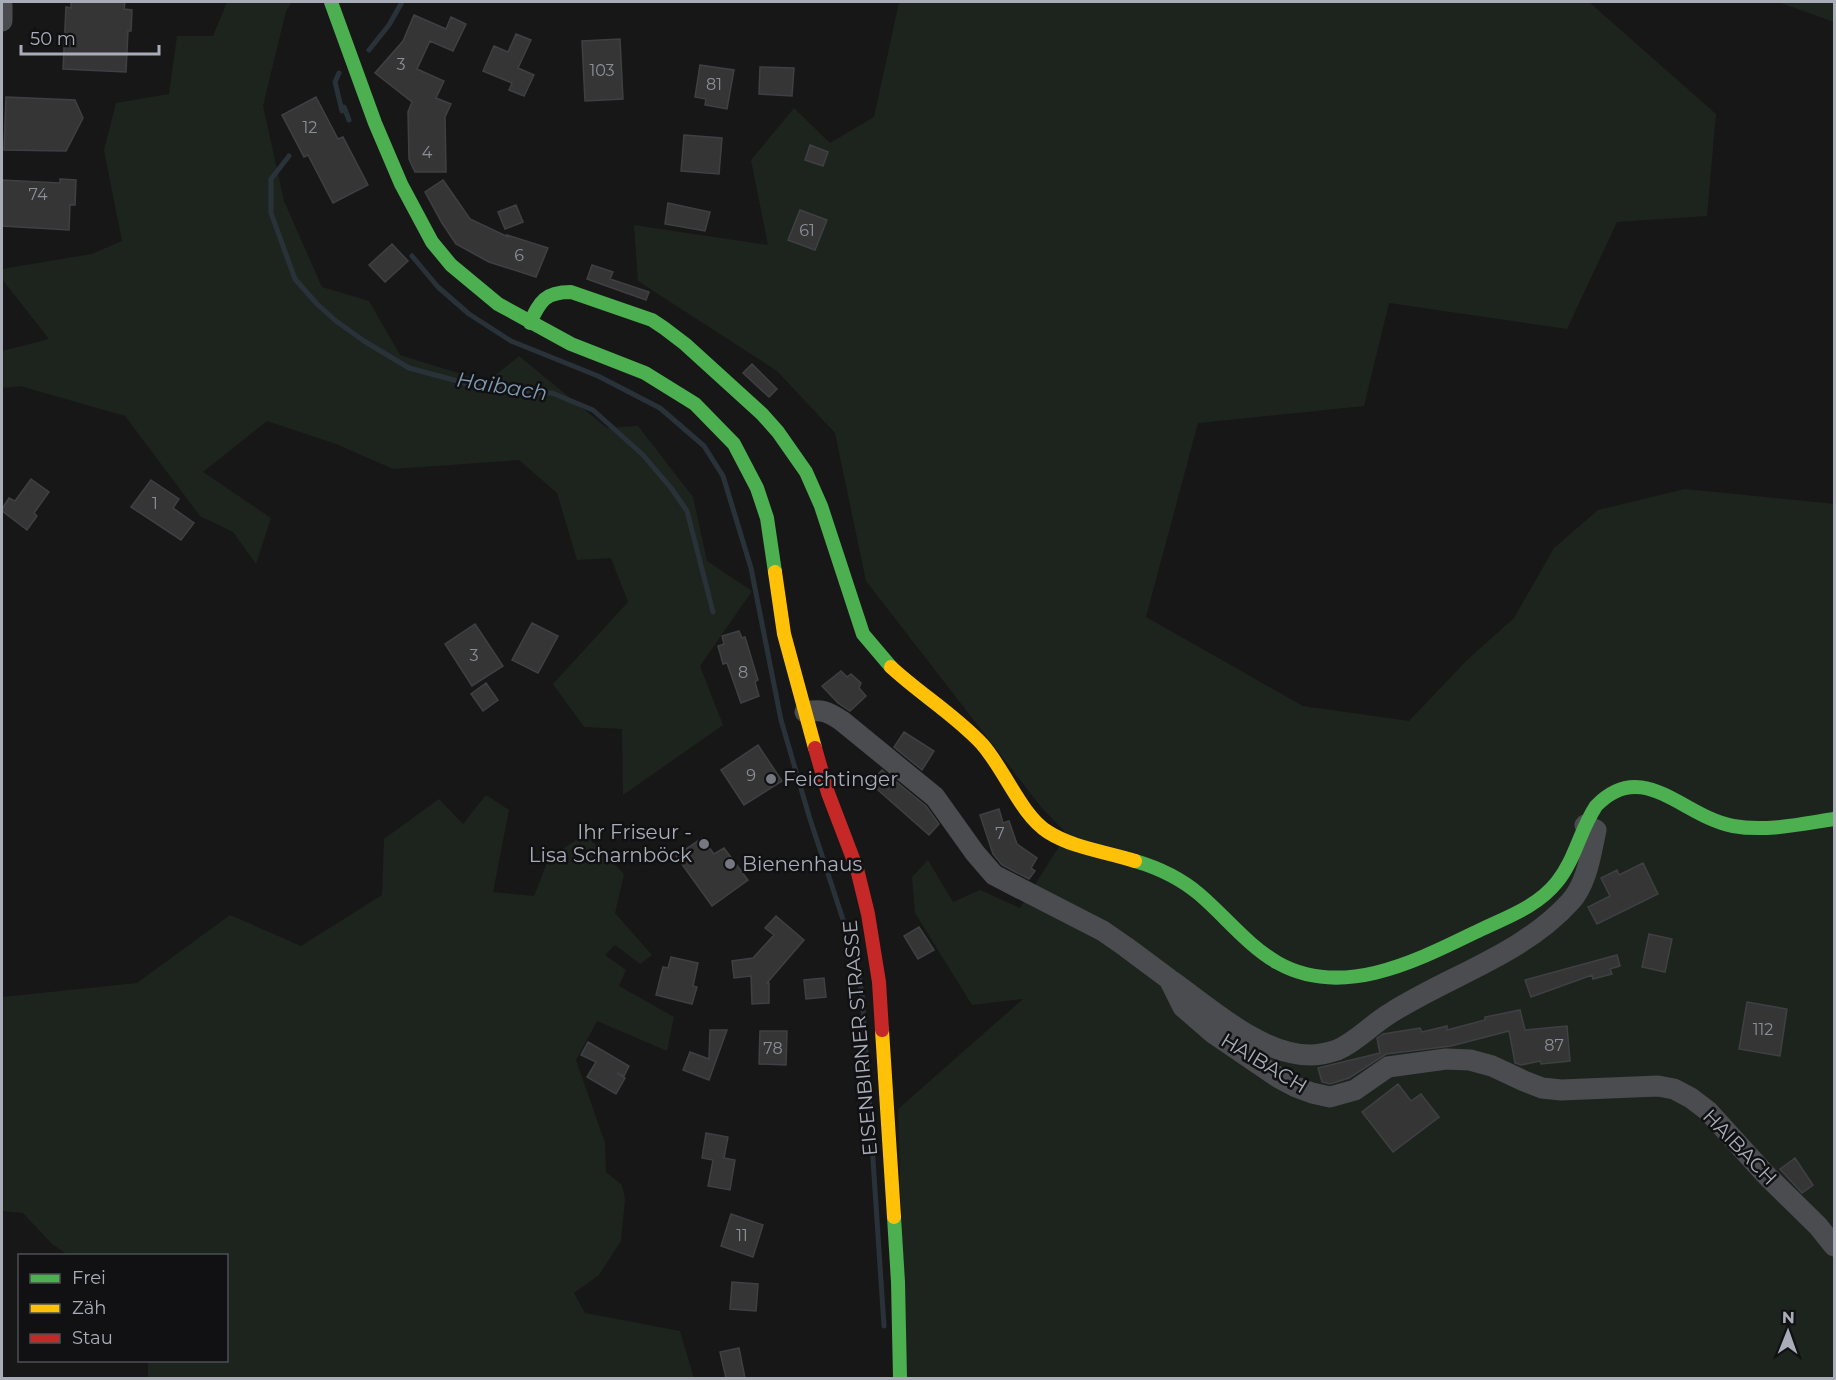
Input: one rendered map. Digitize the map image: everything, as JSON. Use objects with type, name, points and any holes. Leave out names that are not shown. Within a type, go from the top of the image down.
[{"type":"main road","name":"EISENBIRNER STRASSE","points":[[331,2],[400,184],[432,242],[451,265],[498,304],[530,323],[571,344],[645,373],[695,404],[734,444],[758,488],[767,518],[784,634],[828,794],[857,869],[868,914],[877,971],[885,1064],[898,1282],[900,1378]]},
{"type":"main road","points":[[530,323],[540,303],[547,295],[558,291],[571,292],[651,320],[685,344],[762,414],[793,450],[821,506],[862,634],[873,650],[982,745],[997,762],[1029,814],[1042,828],[1068,842],[1137,862],[1181,880],[1264,953],[1288,969],[1310,976],[1333,977],[1356,976],[1385,970],[1419,958],[1525,909],[1558,880],[1594,808],[1616,789],[1630,785],[1656,790],[1706,819],[1738,826],[1802,824],[1834,819]]},
{"type":"street","points":[[2,6],[2,21]]},
{"type":"street","name":"HAIBACH","points":[[805,712],[819,710],[830,713],[842,721],[935,797],[975,853],[994,874],[1103,931],[1169,979],[1183,1007],[1213,1033],[1296,1087],[1330,1097],[1356,1090],[1388,1067],[1446,1059],[1470,1060],[1492,1066],[1542,1088],[1561,1090],[1658,1086],[1674,1089],[1691,1098],[1708,1112],[1767,1176],[1818,1226],[1834,1246]]},
{"type":"street","points":[[1169,979],[1239,1029],[1274,1048],[1292,1054],[1322,1055],[1352,1041],[1388,1014],[1440,983],[1489,960],[1545,925],[1572,900],[1588,865],[1596,830],[1585,825]]},
{"type":"shaded area","points":[[227,2],[292,2],[286,11],[263,106],[284,201],[322,287],[369,301],[400,355],[487,382],[519,356],[607,428],[638,426],[693,497],[707,561],[752,591],[700,666],[723,725],[623,795],[622,729],[584,727],[553,684],[628,602],[611,558],[577,560],[557,493],[519,460],[393,469],[336,444],[267,421],[203,472],[271,518],[256,564],[233,532],[200,516],[125,416],[20,386],[2,388],[2,351],[49,339],[2,279],[2,269],[92,254],[122,241],[104,150],[116,103],[169,94],[177,36],[213,36]]},
{"type":"shaded area","points":[[899,2],[1589,2],[1716,114],[1707,216],[1617,222],[1567,329],[1389,303],[1364,406],[1198,423],[1146,617],[1303,706],[1409,721],[1467,660],[1514,618],[1554,548],[1598,510],[1685,489],[1834,504],[1834,1378],[906,1378],[898,1109],[1023,999],[972,1005],[915,913],[912,877],[928,860],[953,902],[980,890],[1020,908],[1067,834],[1041,807],[866,581],[835,433],[777,371],[638,281],[634,225],[768,245],[751,160],[794,108],[830,143],[874,117]]},
{"type":"shaded area","points":[[1778,2],[1834,2],[1834,22]]},
{"type":"shaded area","points":[[486,795],[509,810],[493,892],[534,896],[549,858],[585,834],[624,874],[615,913],[652,955],[640,964],[615,945],[605,955],[626,970],[619,986],[674,1017],[667,1051],[597,1021],[576,1060],[605,1143],[606,1172],[622,1185],[625,1199],[621,1241],[599,1275],[574,1293],[585,1313],[680,1331],[694,1378],[148,1378],[148,1362],[228,1362],[228,1254],[67,1254],[52,1244],[23,1213],[2,1211],[2,997],[137,983],[230,915],[301,946],[382,895],[384,839],[439,799],[463,824]]},
{"type":"building","points":[[71,2],[125,2],[124,9],[132,10],[131,31],[128,31],[126,72],[63,69],[66,7],[71,8]]},
{"type":"building","points":[[414,15],[446,29],[451,17],[466,24],[453,51],[430,41],[417,69],[444,81],[436,98],[451,104],[445,117],[446,172],[415,172],[409,159],[408,112],[412,102],[375,73],[403,41]]},
{"type":"building","points":[[516,34],[531,40],[518,68],[534,75],[524,96],[509,90],[512,83],[483,71],[494,46],[508,52]]},
{"type":"building","points":[[620,39],[623,99],[585,101],[582,41]]},
{"type":"building","points":[[700,65],[734,70],[727,109],[705,105],[706,99],[695,97]]},
{"type":"building","points":[[760,67],[794,68],[792,96],[759,94]]},
{"type":"building","points":[[6,97],[75,100],[83,118],[66,151],[4,150]]},
{"type":"building","points":[[316,97],[338,139],[343,137],[368,185],[333,203],[308,155],[304,157],[282,115]]},
{"type":"building","points":[[684,135],[722,138],[719,174],[681,171]]},
{"type":"building","points":[[810,145],[828,152],[823,166],[805,160]]},
{"type":"building","points":[[60,179],[76,180],[75,205],[70,205],[69,230],[2,226],[2,180],[60,183]]},
{"type":"building","points":[[443,180],[470,219],[508,237],[507,235],[548,248],[536,277],[489,262],[456,244],[425,192]]},
{"type":"building","points":[[668,203],[710,212],[705,231],[665,224]]},
{"type":"building","points":[[516,205],[523,222],[505,229],[498,212]]},
{"type":"building","points":[[800,210],[827,220],[815,250],[788,240]]},
{"type":"building","points":[[392,244],[408,261],[385,282],[369,265]]},
{"type":"building","points":[[592,265],[613,272],[610,279],[649,292],[646,300],[587,279]]},
{"type":"building","points":[[752,364],[777,389],[769,397],[743,373]]},
{"type":"building","points":[[31,479],[49,492],[34,513],[37,516],[27,530],[2,509],[9,498],[15,501]]},
{"type":"building","points":[[151,480],[179,499],[173,508],[194,523],[181,540],[131,507]]},
{"type":"building","points":[[532,623],[558,636],[538,673],[512,660]]},
{"type":"building","points":[[475,624],[503,666],[472,686],[445,644]]},
{"type":"building","points":[[739,631],[742,638],[745,637],[758,680],[755,682],[759,696],[741,703],[727,663],[723,664],[718,646],[724,644],[722,636]]},
{"type":"building","points":[[841,671],[847,677],[851,674],[861,683],[859,688],[866,696],[850,711],[838,703],[822,686]]},
{"type":"building","points":[[486,683],[498,700],[483,711],[471,694]]},
{"type":"building","points":[[904,732],[934,751],[922,770],[894,747]]},
{"type":"building","points":[[758,745],[782,781],[744,805],[721,770]]},
{"type":"building","points":[[882,770],[926,806],[939,824],[929,835],[870,783]]},
{"type":"building","points":[[999,809],[1003,823],[1009,821],[1017,844],[1037,858],[1031,868],[1035,871],[1029,879],[1002,865],[993,854],[980,815]]},
{"type":"building","points":[[702,838],[714,854],[724,848],[748,880],[712,906],[676,856]]},
{"type":"building","points":[[1643,863],[1658,894],[1597,924],[1588,907],[1610,896],[1601,878],[1617,870],[1619,875]]},
{"type":"building","points":[[776,916],[804,940],[767,983],[769,983],[769,1003],[752,1004],[751,976],[734,978],[732,961],[753,958],[774,935],[765,928]]},
{"type":"building","points":[[919,927],[934,950],[918,959],[904,936]]},
{"type":"building","points":[[1649,934],[1672,939],[1665,972],[1642,967]]},
{"type":"building","points":[[1617,955],[1620,966],[1610,969],[1612,974],[1593,979],[1592,975],[1531,997],[1525,980]]},
{"type":"building","points":[[671,957],[698,963],[693,986],[697,987],[692,1004],[656,995],[663,967],[668,968]]},
{"type":"building","points":[[824,978],[826,997],[806,999],[804,980]]},
{"type":"building","points":[[1747,1002],[1787,1009],[1780,1056],[1739,1049]]},
{"type":"building","points":[[1520,1010],[1525,1030],[1567,1026],[1570,1061],[1541,1064],[1540,1061],[1521,1065],[1515,1063],[1509,1031],[1451,1046],[1386,1054],[1349,1078],[1330,1084],[1322,1082],[1318,1068],[1380,1053],[1377,1038],[1383,1034],[1420,1028],[1422,1032],[1447,1026],[1447,1030],[1485,1020],[1485,1017]]},
{"type":"building","points":[[710,1030],[727,1030],[709,1080],[683,1070],[690,1052],[709,1059]]},
{"type":"building","points":[[760,1031],[787,1031],[786,1065],[759,1064]]},
{"type":"building","points":[[588,1042],[629,1066],[624,1076],[617,1073],[625,1078],[616,1094],[587,1077],[596,1062],[581,1055]]},
{"type":"building","points":[[1398,1084],[1411,1101],[1421,1094],[1439,1117],[1393,1152],[1362,1112]]},
{"type":"building","points":[[706,1133],[728,1137],[724,1158],[735,1160],[730,1190],[708,1186],[713,1160],[702,1158]]},
{"type":"building","points":[[1795,1158],[1813,1185],[1802,1193],[1780,1169]]},
{"type":"building","points":[[731,1214],[763,1225],[753,1257],[721,1246]]},
{"type":"building","points":[[732,1282],[758,1284],[756,1311],[730,1309]]},
{"type":"building","points":[[739,1348],[745,1378],[726,1378],[720,1352]]},
{"type":"waterway","name":"Haibach","points":[[369,50],[389,25],[402,2]]},
{"type":"waterway","name":"Haibach","points":[[339,73],[335,82],[342,111]]},
{"type":"waterway","points":[[344,107],[349,120]]},
{"type":"waterway","name":"Haibach","points":[[289,156],[271,179],[271,213],[295,279],[317,304],[364,341],[409,368],[480,387],[523,393],[552,393],[593,410],[643,455],[687,511],[713,612]]},
{"type":"waterway","points":[[412,256],[438,287],[469,314],[511,341],[598,376],[660,408],[704,446],[723,476],[751,568],[781,720],[809,816],[854,953],[862,993],[884,1326]]},
{"type":"traffic: fast","points":[[331,2],[375,123],[401,184],[432,242],[451,265],[498,304],[571,344],[645,373],[695,404],[734,444],[757,488],[767,518],[775,572]]},
{"type":"traffic: fast","points":[[530,323],[544,299],[562,292],[571,292],[652,320],[685,344],[762,414],[778,432],[806,472],[821,506],[863,634],[891,667]]},
{"type":"traffic: fast","points":[[1135,861],[1169,874],[1192,888],[1247,940],[1278,963],[1303,973],[1329,978],[1355,976],[1407,963],[1531,905],[1557,882],[1573,855],[1596,806],[1613,792],[1630,787],[1647,788],[1715,821],[1745,828],[1783,827],[1834,819]]},
{"type":"traffic: fast","points":[[894,1217],[900,1378]]},
{"type":"traffic: slow","points":[[775,572],[784,634],[815,748]]},
{"type":"traffic: slow","points":[[891,667],[982,744],[1021,804],[1048,832],[1068,842],[1135,861]]},
{"type":"traffic: slow","points":[[882,1030],[894,1217]]},
{"type":"traffic: jam","points":[[815,748],[828,793],[857,869],[868,914],[879,982],[882,1030]]},
{"type":"place","name":"Feichtinger","points":[[771,779]]},
{"type":"place","name":"Ihr Friseur - Lisa Scharnböck","points":[[704,844]]},
{"type":"place","name":"Bienenhaus","points":[[730,864]]}]
